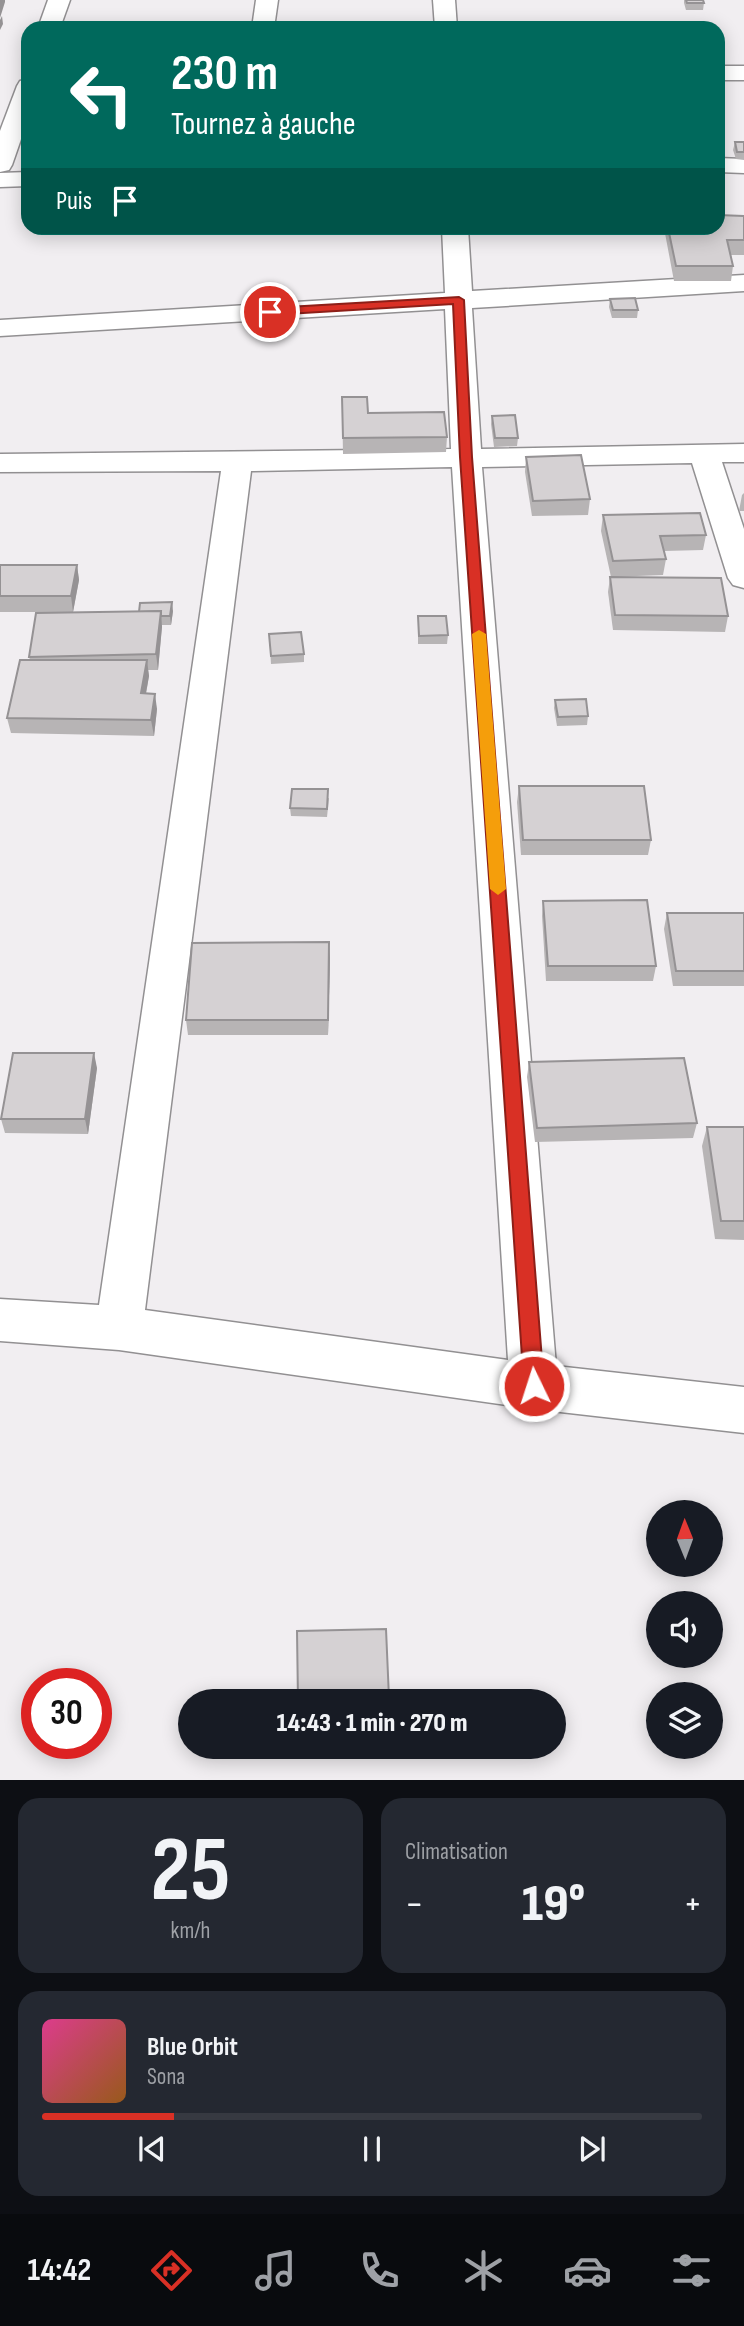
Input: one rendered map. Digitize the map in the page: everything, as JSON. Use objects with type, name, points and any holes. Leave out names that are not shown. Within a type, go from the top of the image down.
[{"type":"street","points":[[52,21],[59,0]]},
{"type":"street","points":[[265,21],[267,0]]},
{"type":"street","points":[[444,0],[446,21]]},
{"type":"street","points":[[725,73],[744,73]]},
{"type":"street","points":[[21,106],[0,166],[21,176]]},
{"type":"street","points":[[725,166],[744,166]]},
{"type":"street","points":[[455,235],[466,457],[534,1386]]},
{"type":"street","points":[[0,328],[744,283]]},
{"type":"street","points":[[0,463],[237,462],[744,453]]},
{"type":"street","points":[[704,454],[744,578]]},
{"type":"street","points":[[119,1328],[237,462]]},
{"type":"street","points":[[0,1320],[119,1328],[534,1386],[744,1410]]},
{"type":"building","points":[[686,0],[703,0],[704,3],[687,3]]},
{"type":"building","points":[[735,142],[744,142],[744,152],[737,152]]},
{"type":"building","points":[[725,215],[744,216],[744,240],[727,240],[733,266],[676,266],[669,235],[725,235]]},
{"type":"building","points":[[635,298],[638,310],[613,310],[610,299]]},
{"type":"building","points":[[342,397],[367,397],[368,413],[444,412],[447,437],[343,438]]},
{"type":"building","points":[[515,415],[518,438],[495,438],[492,416]]},
{"type":"building","points":[[581,455],[590,499],[533,501],[526,457]]},
{"type":"building","points":[[700,513],[706,535],[660,536],[666,559],[613,561],[603,515]]},
{"type":"building","points":[[0,565],[77,565],[71,596],[0,596]]},
{"type":"building","points":[[610,577],[721,578],[728,616],[615,615]]},
{"type":"building","points":[[172,602],[170,616],[161,616],[161,611],[139,612],[140,603]]},
{"type":"building","points":[[161,611],[156,654],[29,657],[36,613]]},
{"type":"building","points":[[418,616],[446,616],[448,635],[419,636]]},
{"type":"building","points":[[301,632],[304,654],[271,656],[269,634]]},
{"type":"building","points":[[20,660],[147,660],[141,693],[155,694],[151,720],[7,718]]},
{"type":"building","points":[[586,699],[588,716],[558,717],[555,700]]},
{"type":"building","points":[[519,786],[644,786],[651,840],[523,840]]},
{"type":"building","points":[[292,789],[328,789],[327,809],[290,808]]},
{"type":"building","points":[[647,900],[656,966],[548,966],[543,901]]},
{"type":"building","points":[[667,913],[744,913],[744,971],[676,971]]},
{"type":"building","points":[[329,942],[328,1020],[186,1020],[192,943]]},
{"type":"building","points":[[13,1053],[94,1053],[85,1119],[1,1119]]},
{"type":"building","points":[[684,1058],[697,1123],[537,1128],[529,1062]]},
{"type":"building","points":[[707,1127],[744,1127],[744,1221],[721,1221]]},
{"type":"building","points":[[386,1629],[389,1689],[298,1689],[297,1631]]},
{"type":"slow traffic","points":[[479,634],[498,889]]},
{"type":"route","points":[[270,312],[459,300],[466,457],[534,1386]]}]
